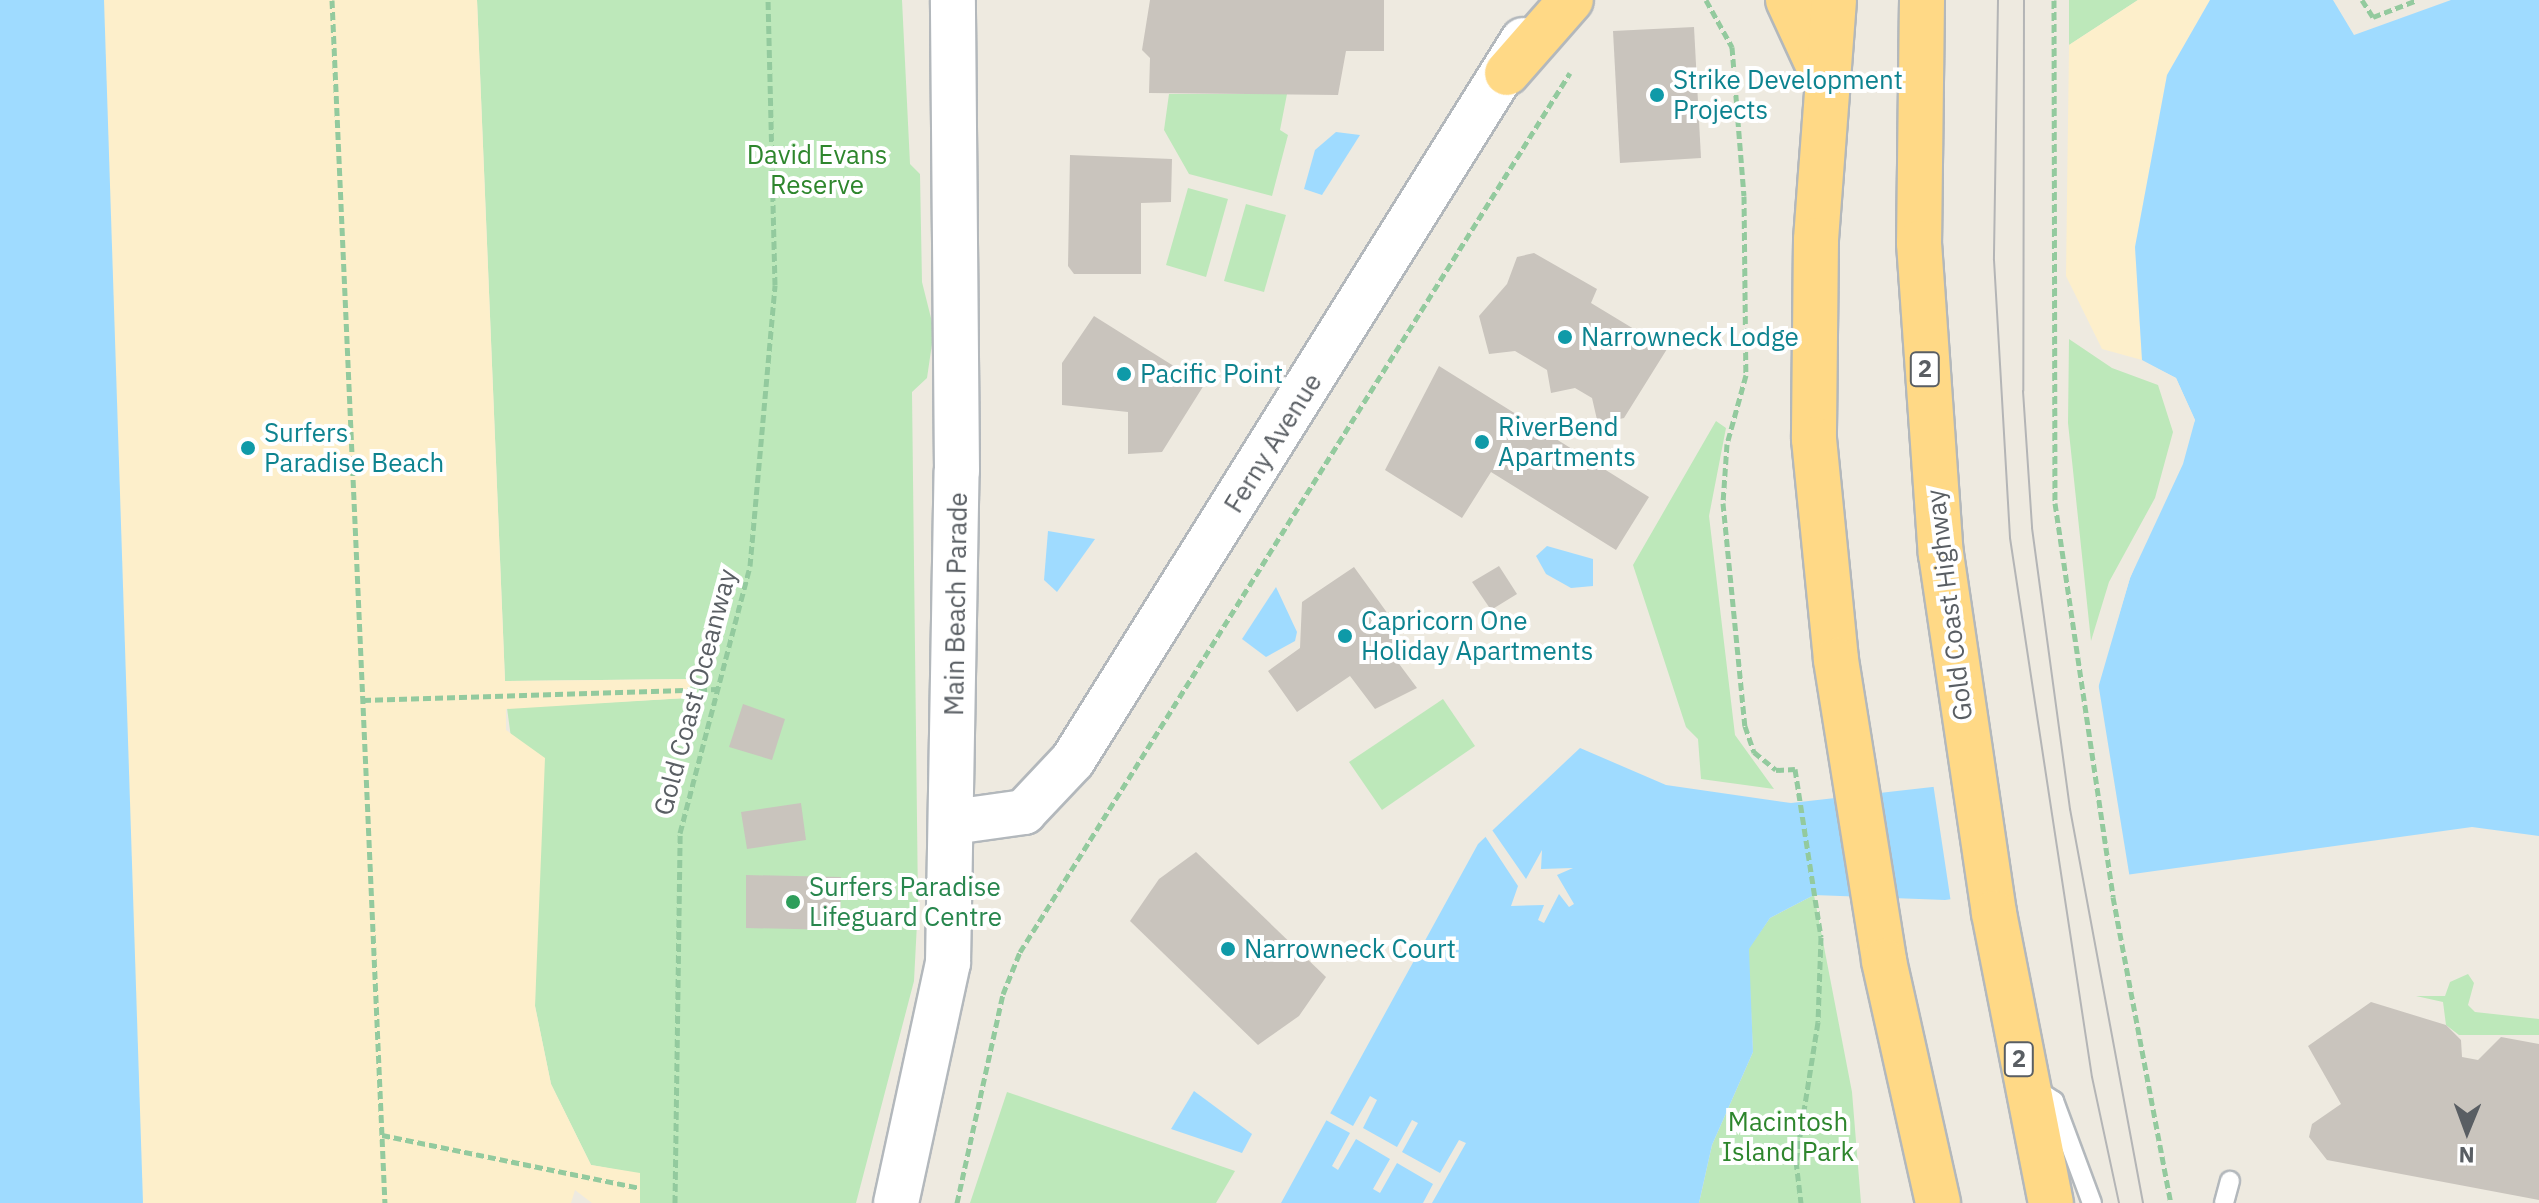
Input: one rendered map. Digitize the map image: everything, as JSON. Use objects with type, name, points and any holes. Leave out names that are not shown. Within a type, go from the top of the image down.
[{"type":"highway","points":[[1507,73],[1571,0]]},
{"type":"highway","points":[[1788,0],[1826,83]]},
{"type":"highway","points":[[1834,0],[1826,83],[1814,439],[1854,761],[1884,961],[1938,1203]]},
{"type":"highway","name":"Gold Coast Highway","points":[[1922,0],[1919,243],[1927,396],[1964,735],[2022,1079],[2051,1203]]},
{"type":"street","name":"Main Beach Parade","points":[[896,1203],[948,963],[953,822],[953,0]]},
{"type":"street","name":"Ferny Avenue","points":[[953,822],[1024,812],[1065,772],[1507,73],[1543,0]]},
{"type":"lane","points":[[2022,1079],[2054,1101],[2092,1203]]},
{"type":"lane","points":[[2224,1203],[2230,1181]]},
{"type":"path","points":[[332,0],[385,1203]]},
{"type":"path","name":"Gold Coast Oceanway","points":[[675,1203],[680,833],[750,566],[775,285],[768,0]]},
{"type":"path","points":[[1706,0],[1732,47],[1744,196],[1746,375],[1727,444],[1723,503],[1745,726],[1754,752],[1776,770],[1795,769],[1821,937],[1818,1022],[1796,1161],[1801,1203]]},
{"type":"path","points":[[2054,0],[2051,379],[2055,503],[2113,897],[2171,1203]]},
{"type":"path","points":[[2362,0],[2373,17],[2417,0]]},
{"type":"path","points":[[957,1203],[1003,994],[1020,952],[1573,69]]},
{"type":"path","points":[[363,700],[717,689]]},
{"type":"path","points":[[382,1135],[640,1188]]},
{"type":"green space","name":"David Evans Reserve","points":[[477,0],[902,0],[910,164],[920,174],[922,282],[934,330],[927,378],[912,392],[918,904],[914,981],[856,1203],[640,1203],[640,1174],[591,1165],[551,1084],[535,1006],[536,922],[507,708],[686,698],[693,679],[505,681]]},
{"type":"green space","points":[[2069,0],[2138,0],[2069,45]]},
{"type":"green space","points":[[1169,94],[1287,94],[1280,130],[1288,135],[1272,196],[1189,174],[1164,130]]},
{"type":"green space","points":[[1188,188],[1228,199],[1206,277],[1166,265]]},
{"type":"green space","points":[[1246,204],[1286,215],[1264,292],[1224,281]]},
{"type":"green space","points":[[2069,339],[2112,368],[2158,385],[2173,432],[2155,498],[2109,582],[2091,641],[2068,423]]},
{"type":"green space","points":[[1716,421],[1726,428],[1709,516],[1735,735],[1774,789],[1701,779],[1698,739],[1686,727],[1633,565]]},
{"type":"green space","points":[[1443,699],[1475,746],[1382,810],[1349,762]]},
{"type":"green space","name":"Macintosh Island Park","points":[[1814,895],[1852,1092],[1861,1203],[1699,1203],[1712,1145],[1753,1052],[1748,949],[1770,918]]},
{"type":"green space","points":[[2468,974],[2474,983],[2468,1005],[2475,1012],[2539,1019],[2539,1035],[2459,1035],[2446,1025],[2443,1002],[2416,996],[2445,996],[2450,982]]},
{"type":"green space","points":[[1007,1092],[1235,1171],[1216,1203],[970,1203]]},
{"type":"sand","name":"Surfers Paradise Beach","points":[[0,0],[477,0],[505,681],[693,679],[686,698],[506,709],[506,730],[545,758],[535,1006],[551,1084],[591,1165],[640,1173],[640,1203],[592,1203],[575,1190],[571,1203],[0,1203]]},
{"type":"sand","points":[[2138,0],[2210,0],[2167,75],[2135,247],[2142,360],[2102,349],[2066,276],[2069,45]]},
{"type":"water","points":[[0,0],[104,0],[143,1203],[0,1203]]},
{"type":"water","points":[[2210,0],[2333,0],[2354,35],[2451,0],[2539,0],[2539,836],[2472,827],[1945,900],[1814,895],[1770,918],[1749,949],[1753,1052],[1712,1145],[1699,1203],[1281,1203],[1478,844],[1580,748],[1666,785],[1791,803],[2074,771],[2130,578],[2195,420],[2176,378],[2142,360],[2135,247],[2167,75]]},
{"type":"water","points":[[1336,132],[1360,135],[1322,195],[1304,189],[1315,150]]},
{"type":"water","points":[[1048,531],[1095,539],[1057,592],[1044,580]]},
{"type":"water","points":[[1547,546],[1593,559],[1593,586],[1571,588],[1546,574],[1536,556]]},
{"type":"water","points":[[1276,587],[1297,632],[1295,641],[1266,657],[1242,639]]},
{"type":"water","points":[[1194,1091],[1252,1134],[1242,1153],[1171,1129]]},
{"type":"pier","points":[[2138,359],[2176,378],[2195,420],[2183,464],[2130,578],[2099,681],[2126,576],[2191,420],[2173,381]]},
{"type":"pier","points":[[2097,676],[2130,879],[1951,903],[1933,783],[2071,768]]},
{"type":"pier","points":[[1490,827],[1526,879],[1542,850],[1541,869],[1573,868],[1557,875],[1574,904],[1569,907],[1559,894],[1544,923],[1538,920],[1544,905],[1511,906],[1518,886],[1483,833]]},
{"type":"pier","points":[[1370,1096],[1377,1100],[1363,1128],[1397,1147],[1412,1120],[1418,1123],[1402,1152],[1440,1173],[1459,1140],[1466,1143],[1432,1203],[1423,1203],[1433,1184],[1397,1163],[1380,1193],[1373,1189],[1390,1159],[1356,1139],[1338,1170],[1332,1166],[1350,1133],[1324,1119],[1328,1112],[1353,1126]]},
{"type":"building","points":[[1150,0],[1384,0],[1384,51],[1346,51],[1338,95],[1149,93],[1150,58],[1142,50]]},
{"type":"building","name":"Strike Development Projects","points":[[1694,27],[1701,158],[1620,163],[1613,31]]},
{"type":"building","points":[[1070,155],[1172,159],[1171,202],[1141,203],[1141,274],[1074,274],[1068,266]]},
{"type":"building","name":"Narrowneck Lodge","points":[[1534,253],[1597,289],[1591,303],[1667,349],[1624,418],[1598,424],[1592,398],[1575,388],[1551,393],[1547,370],[1515,351],[1489,354],[1479,316],[1507,284],[1517,257]]},
{"type":"building","name":"Pacific Point","points":[[1094,316],[1204,385],[1162,452],[1128,454],[1128,412],[1062,405],[1062,363]]},
{"type":"building","name":"RiverBend Apartments","points":[[1439,366],[1649,497],[1616,550],[1491,472],[1462,518],[1385,470]]},
{"type":"building","points":[[1499,566],[1517,594],[1491,610],[1472,582]]},
{"type":"building","name":"Capricorn One Holiday Apartments","points":[[1354,567],[1388,614],[1382,619],[1402,647],[1391,653],[1417,688],[1375,709],[1350,676],[1297,712],[1268,671],[1300,648],[1302,602]]},
{"type":"building","points":[[743,704],[785,719],[772,760],[729,747]]},
{"type":"building","points":[[801,803],[806,840],[747,849],[741,812]]},
{"type":"building","name":"Narrowneck Court","points":[[1196,852],[1326,977],[1299,1016],[1258,1045],[1130,921],[1159,879]]},
{"type":"building","name":"Surfers Paradise Lifeguard Centre","points":[[746,875],[841,877],[840,930],[746,928]]},
{"type":"building","points":[[2371,1002],[2446,1025],[2461,1040],[2462,1057],[2478,1060],[2501,1037],[2539,1044],[2539,1200],[2327,1160],[2309,1137],[2312,1124],[2341,1104],[2308,1046]]},
{"type":"tram line","points":[[1998,0],[1994,260],[2010,538],[2092,1077],[2119,1203]]},
{"type":"tram line","points":[[2024,0],[2023,391],[2032,528],[2070,809],[2143,1203]]},
{"type":"place","name":"Strike Development Projects","points":[[1657,95]]},
{"type":"place","name":"Narrowneck Lodge","points":[[1565,337]]},
{"type":"place","name":"Pacific Point","points":[[1124,374]]},
{"type":"place","name":"RiverBend Apartments","points":[[1482,442]]},
{"type":"place","name":"Surfers Paradise Beach","points":[[248,448]]},
{"type":"place","name":"Capricorn One Holiday Apartments","points":[[1345,636]]},
{"type":"place","name":"Surfers Paradise Lifeguard Centre","points":[[793,902]]},
{"type":"place","name":"Narrowneck Court","points":[[1228,949]]}]
